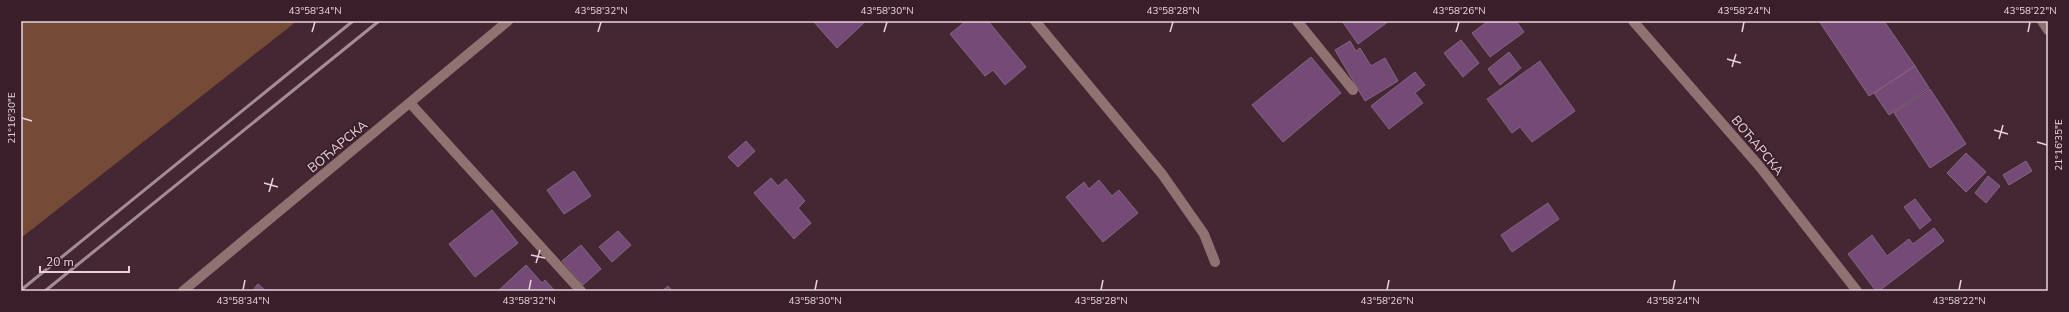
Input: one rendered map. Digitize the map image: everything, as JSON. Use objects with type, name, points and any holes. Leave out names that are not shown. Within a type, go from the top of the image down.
[{"type":"street","name":"ВОЋАРСКА","points":[[183,291],[508,21]]},
{"type":"street","points":[[1035,21],[1162,174],[1204,234],[1214,262]]},
{"type":"street","points":[[1297,21],[1353,90]]},
{"type":"street","name":"ВОЋАРСКА","points":[[1633,21],[1760,167],[1857,291]]},
{"type":"street","points":[[2042,21],[2048,30]]},
{"type":"street","points":[[410,102],[581,291]]},
{"type":"shaded area","points":[[21,21],[297,21],[21,238]]},
{"type":"building","points":[[813,21],[866,21],[837,48]]},
{"type":"building","points":[[966,21],[988,21],[1026,67],[1005,85],[993,70],[985,76],[950,34]]},
{"type":"building","points":[[1342,21],[1389,21],[1358,44]]},
{"type":"building","points":[[1488,21],[1516,21],[1524,32],[1490,57],[1472,33]]},
{"type":"building","points":[[1819,21],[1884,21],[1915,66],[1869,96]]},
{"type":"building","points":[[1461,40],[1479,63],[1463,77],[1444,53]]},
{"type":"building","points":[[1350,41],[1356,51],[1360,48],[1371,66],[1385,58],[1398,81],[1365,101],[1335,50]]},
{"type":"building","points":[[1509,52],[1521,68],[1500,85],[1488,69]]},
{"type":"building","points":[[1311,57],[1341,93],[1283,142],[1252,105]]},
{"type":"building","points":[[1540,61],[1575,111],[1532,142],[1520,127],[1512,133],[1487,99]]},
{"type":"building","points":[[1915,66],[1929,88],[1889,115],[1874,93]]},
{"type":"building","points":[[1415,72],[1425,85],[1415,93],[1423,103],[1389,129],[1371,106]]},
{"type":"building","points":[[1930,89],[1966,144],[1930,168],[1894,113]]},
{"type":"building","points":[[746,141],[755,151],[738,167],[728,157]]},
{"type":"building","points":[[1966,153],[1986,172],[1966,192],[1947,173]]},
{"type":"building","points":[[2026,161],[2032,171],[2009,185],[2003,175]]},
{"type":"building","points":[[574,171],[591,196],[564,214],[547,190]]},
{"type":"building","points":[[1988,176],[2000,186],[1986,203],[1975,193]]},
{"type":"building","points":[[771,178],[778,186],[786,179],[805,201],[798,208],[811,223],[794,239],[754,193]]},
{"type":"building","points":[[1099,180],[1112,196],[1119,190],[1138,213],[1103,242],[1066,197],[1084,182],[1089,189]]},
{"type":"building","points":[[1915,199],[1931,220],[1920,229],[1904,207]]},
{"type":"building","points":[[1548,203],[1559,219],[1512,252],[1501,235]]},
{"type":"building","points":[[492,210],[518,243],[475,277],[449,244]]},
{"type":"building","points":[[1934,228],[1944,241],[1879,291],[1876,291],[1848,254],[1872,235],[1887,256],[1909,239],[1913,244]]},
{"type":"building","points":[[618,231],[631,245],[612,262],[599,247]]},
{"type":"building","points":[[581,245],[601,269],[583,285],[562,261]]},
{"type":"building","points":[[526,265],[542,283],[545,280],[555,291],[498,291]]},
{"type":"building","points":[[258,284],[266,291],[252,291]]},
{"type":"building","points":[[668,286],[672,291],[662,291]]},
{"type":"railway","points":[[21,290],[353,21]]},
{"type":"railway","points":[[45,291],[379,21]]}]
